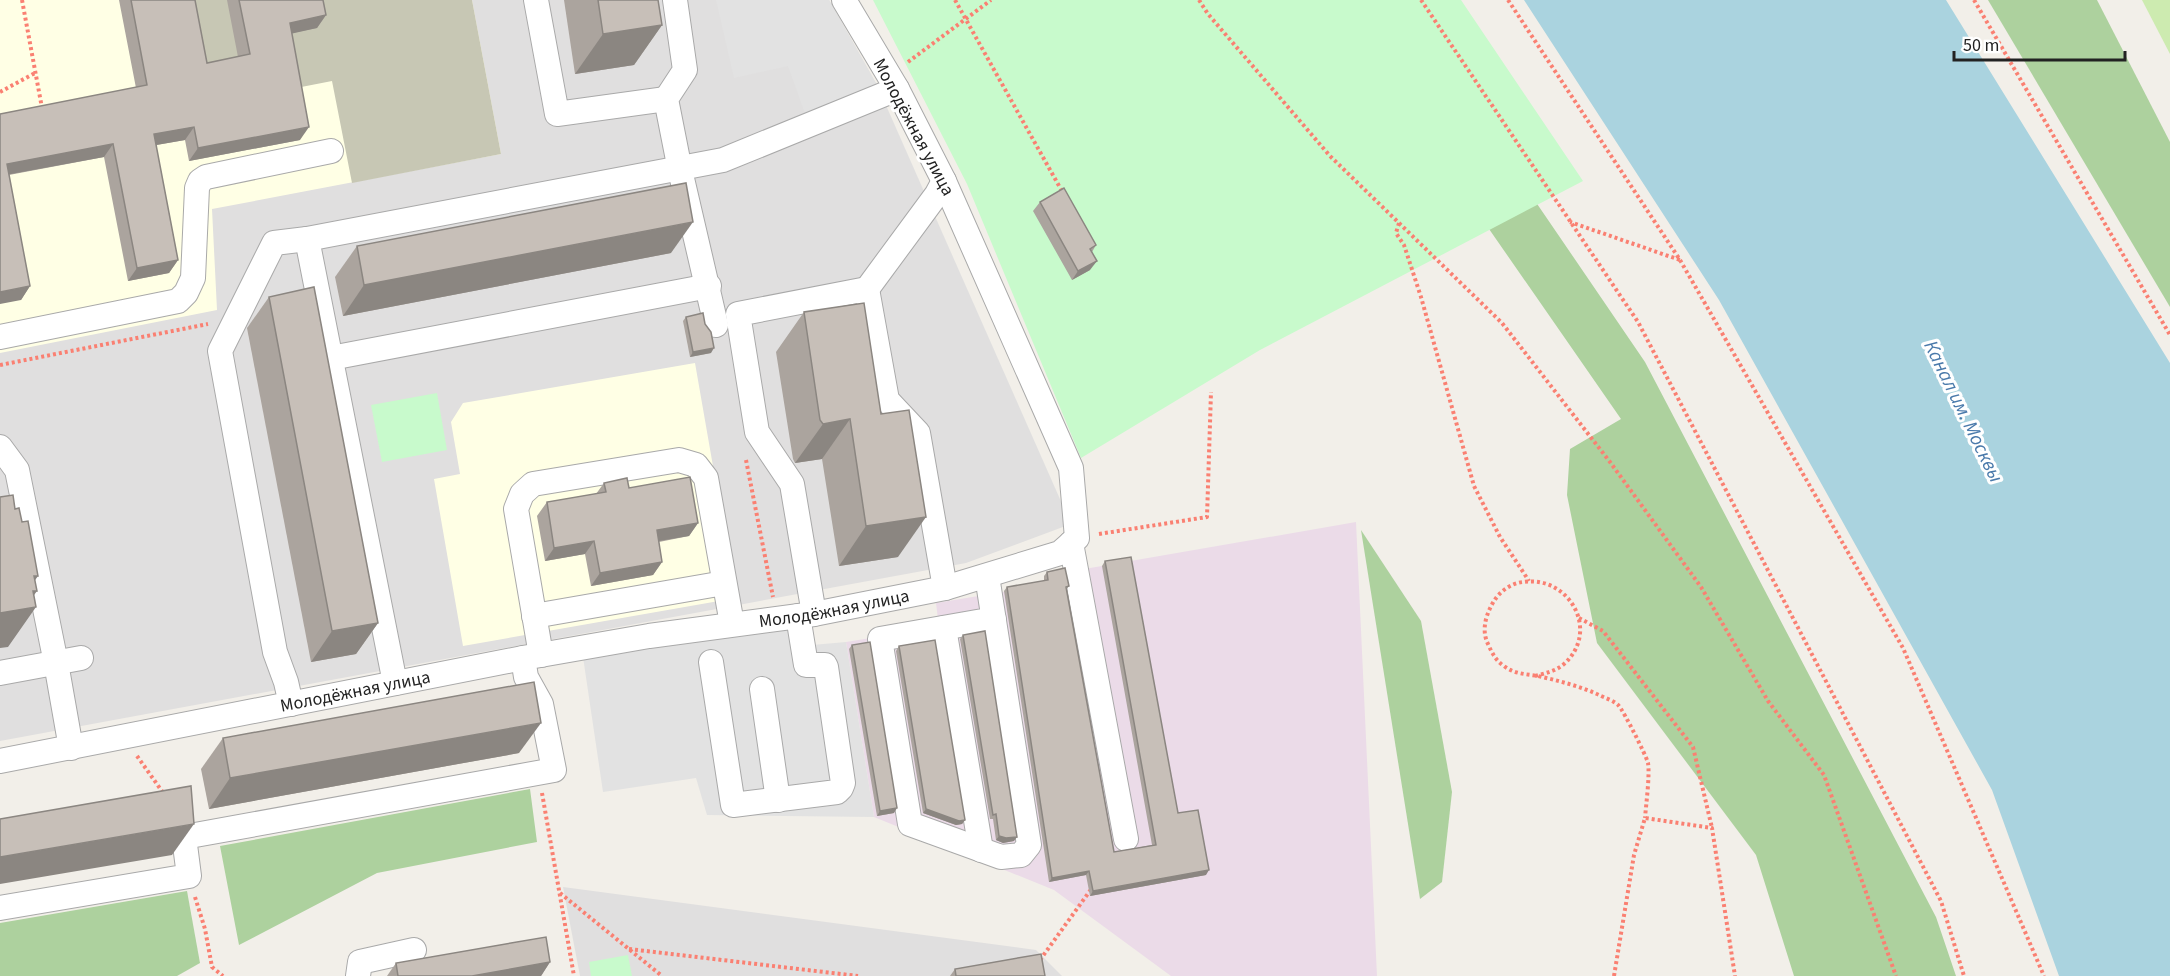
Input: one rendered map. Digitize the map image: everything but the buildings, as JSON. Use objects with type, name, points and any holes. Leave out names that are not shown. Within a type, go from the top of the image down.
[{"type":"street","points":[[536,0],[557,114],[666,99]]},
{"type":"street","points":[[675,0],[685,70],[666,99],[716,326]]},
{"type":"street","name":"Молодёжная улица","points":[[0,761],[532,657],[649,636],[796,616],[945,588],[1059,554],[1074,540],[1071,468],[944,181],[897,89],[844,0]]},
{"type":"street","points":[[291,704],[275,652],[220,351],[274,243],[680,170],[723,160],[897,89]]},
{"type":"street","points":[[0,337],[178,301],[186,293],[193,278],[197,188],[200,181],[206,177],[331,151]]},
{"type":"street","points":[[711,662],[733,805],[837,792],[842,788],[826,667],[825,665],[806,666],[796,616],[792,484],[756,432],[738,314],[867,289],[937,194],[944,181]]},
{"type":"street","points":[[307,238],[394,683]]},
{"type":"street","points":[[332,358],[708,286]]},
{"type":"street","points":[[867,289],[887,400],[918,433],[945,588]]},
{"type":"street","points":[[0,447],[17,470],[71,748]]},
{"type":"street","points":[[0,908],[189,876],[184,837],[554,770],[541,704],[526,677],[532,657],[534,616],[516,509],[522,495],[533,484],[679,460],[696,465],[706,478],[732,624]]},
{"type":"street","points":[[1074,540],[1126,840]]},
{"type":"street","points":[[987,576],[994,619],[1029,844],[1021,855],[1001,857],[910,824],[879,639],[994,619]]},
{"type":"street","points":[[534,616],[724,583]]},
{"type":"street","points":[[944,628],[981,850]]},
{"type":"street","points":[[0,673],[81,658]]},
{"type":"street","points":[[762,688],[778,800]]},
{"type":"street","points":[[358,976],[360,962],[414,950]]},
{"type":"path","points":[[22,0],[42,110]]},
{"type":"path","points":[[955,0],[1065,195]]},
{"type":"path","points":[[906,63],[991,0]]},
{"type":"path","points":[[1199,0],[1208,14],[1330,156],[1502,323],[1610,462],[1701,587],[1768,700],[1824,775],[1896,976]]},
{"type":"path","points":[[1420,0],[1638,322],[1941,901],[1964,976]]},
{"type":"path","points":[[1508,0],[1680,260],[1903,648],[2043,976]]},
{"type":"path","points":[[1974,0],[2170,335]]},
{"type":"path","points":[[0,92],[35,73]]},
{"type":"path","points":[[1570,222],[1680,260]]},
{"type":"path","points":[[1399,223],[1396,233],[1404,245],[1421,297],[1474,486],[1500,537],[1529,581]]},
{"type":"path","points":[[0,365],[212,324],[234,323]]},
{"type":"path","points":[[1074,540],[1207,518],[1211,392]]},
{"type":"path","points":[[745,455],[796,616]]},
{"type":"path","points":[[1535,676],[1551,672],[1565,663],[1575,650],[1580,634],[1579,618],[1574,604],[1564,592],[1551,584],[1536,580],[1507,587],[1496,597],[1488,610],[1485,624],[1486,640],[1492,655],[1504,667],[1519,674],[1584,688],[1618,705],[1648,764],[1645,818],[1634,855],[1614,976]]},
{"type":"path","points":[[1579,618],[1603,631],[1693,747],[1712,828],[1735,976]]},
{"type":"path","points":[[123,736],[167,797]]},
{"type":"path","points":[[1645,818],[1712,828]]},
{"type":"path","points":[[548,820],[574,976]]},
{"type":"path","points":[[189,876],[205,928],[213,967],[223,976]]},
{"type":"path","points":[[1035,968],[1093,885]]},
{"type":"path","points":[[560,893],[662,976]]},
{"type":"path","points":[[629,949],[858,976]]},
{"type":"shaded area","points":[[0,0],[829,0],[877,85],[1071,524],[966,563],[0,741]]},
{"type":"shaded area","points":[[0,0],[472,0],[501,154],[212,209],[217,310],[0,353]]},
{"type":"shaded area","points":[[184,0],[472,0],[501,154],[352,183],[332,81],[291,89],[174,80]]},
{"type":"shaded area","points":[[716,0],[829,0],[877,85],[807,119],[788,66],[734,78]]},
{"type":"shaded area","points":[[695,363],[736,598],[463,646],[434,479],[460,474],[451,422],[463,403]]},
{"type":"shaded area","points":[[1356,522],[1377,976],[1171,976],[1054,890],[874,817],[846,642],[939,627],[936,603],[1045,585],[1044,576]]},
{"type":"shaded area","points":[[809,628],[812,645],[846,642],[874,817],[707,815],[696,778],[603,792],[583,657],[676,643]]},
{"type":"shaded area","points":[[563,887],[1036,950],[1062,976],[580,976]]},
{"type":"green space","points":[[873,0],[1461,0],[1583,181],[1260,350],[1081,458],[967,184]]},
{"type":"green space","points":[[1330,0],[1398,0],[1645,362],[1936,917],[1956,976],[1794,976],[1756,855],[1597,643],[1567,495],[1570,449],[1621,419]]},
{"type":"green space","points":[[1988,0],[2097,0],[2170,142],[2170,307]]},
{"type":"green space","points":[[2142,0],[2170,0],[2170,54]]},
{"type":"green space","points":[[437,393],[447,450],[382,462],[371,405]]},
{"type":"green space","points":[[1361,530],[1421,621],[1452,792],[1442,882],[1420,899]]},
{"type":"green space","points":[[530,789],[537,842],[377,873],[239,945],[220,846]]},
{"type":"green space","points":[[187,891],[200,963],[177,976],[0,976],[0,923]]},
{"type":"green space","points":[[628,955],[632,976],[591,976],[589,962]]},
{"type":"water","name":"Канал им. Москвы","points":[[1524,0],[1946,0],[2170,363],[2170,976],[2059,976],[1992,790],[1719,300]]}]
